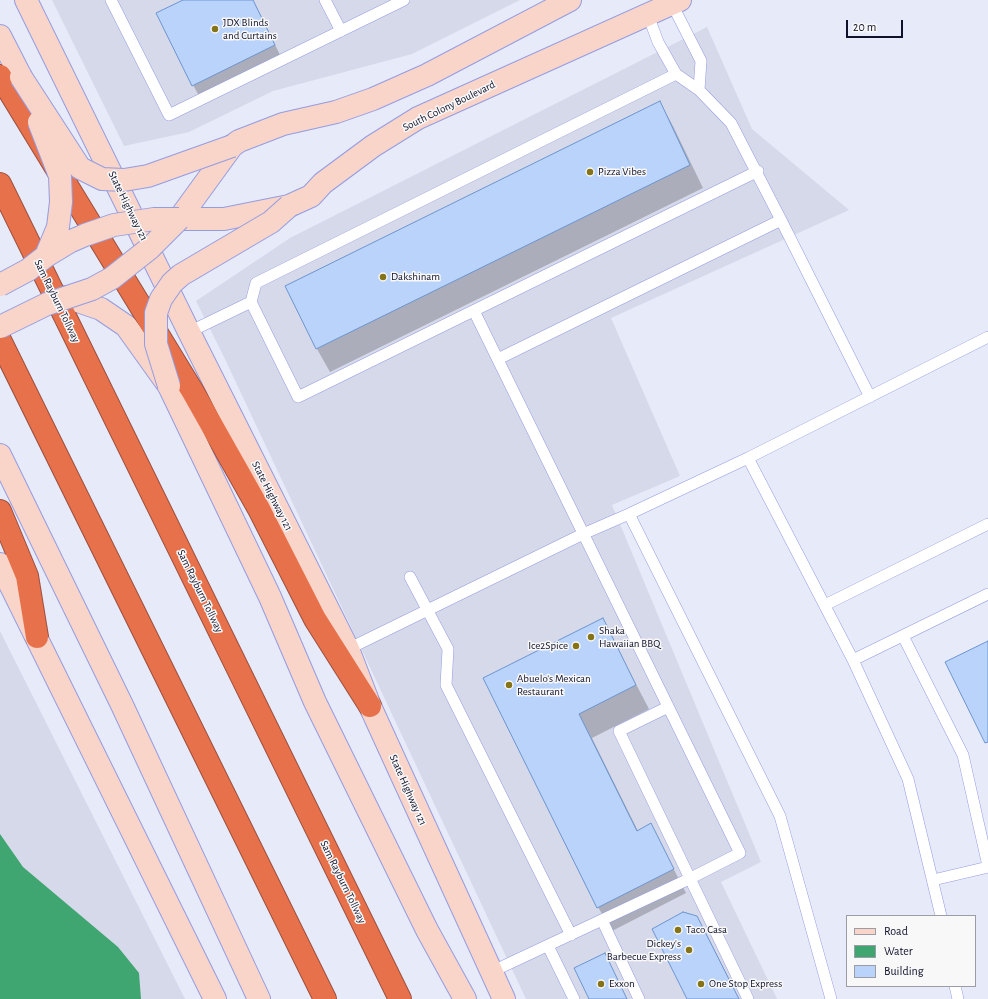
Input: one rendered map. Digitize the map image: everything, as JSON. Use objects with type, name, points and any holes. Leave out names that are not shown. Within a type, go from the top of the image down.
[{"type":"highway","points":[[10,77],[194,392],[259,509],[315,619],[370,706]]},
{"type":"highway","name":"Sam Rayburn Tollway","points":[[0,184],[400,999]]},
{"type":"highway","points":[[0,340],[326,999]]},
{"type":"highway","points":[[0,511],[27,576],[37,637]]},
{"type":"main road","name":"State Highway 121","points":[[26,0],[189,332],[348,649],[370,706],[504,999]]},
{"type":"main road","points":[[10,77],[80,168],[102,179],[124,180],[148,176],[232,146],[283,124],[336,112],[373,99],[427,75],[570,0]]},
{"type":"main road","name":"South Colony Boulevard","points":[[0,285],[28,270],[46,256],[69,242],[114,225],[154,219],[224,219],[289,206],[311,196],[323,183],[373,146],[418,118],[644,8],[674,1]]},
{"type":"main road","points":[[0,36],[10,77],[60,176],[61,202],[58,227],[46,256]]},
{"type":"main road","points":[[0,328],[47,304],[92,289],[112,278],[150,248],[179,219],[232,146]]},
{"type":"main road","points":[[289,206],[271,222],[181,275],[172,283],[161,299],[156,313],[156,344],[169,386],[270,597],[315,702],[427,930],[465,999]]},
{"type":"main road","points":[[66,297],[101,309],[126,326],[169,386]]},
{"type":"main road","points":[[0,455],[122,705],[259,999]]},
{"type":"main road","points":[[0,564],[215,999]]},
{"type":"lane","points":[[111,0],[169,115],[404,0]]},
{"type":"lane","points":[[325,0],[341,31]]},
{"type":"lane","points":[[674,1],[702,60],[700,90]]},
{"type":"lane","points":[[644,8],[658,42],[676,74],[700,90],[731,123],[758,171],[870,397]]},
{"type":"lane","points":[[676,74],[256,283],[251,302],[298,397],[758,171]]},
{"type":"lane","points":[[498,359],[782,220]]},
{"type":"lane","points":[[189,332],[251,302]]},
{"type":"lane","points":[[474,311],[740,853],[689,879],[491,972]]},
{"type":"lane","points":[[348,649],[583,534],[748,458],[988,337]]},
{"type":"lane","points":[[748,458],[853,660],[908,779],[941,915]]},
{"type":"lane","points":[[629,514],[780,816],[831,999]]},
{"type":"lane","points":[[825,605],[988,524]]},
{"type":"lane","points":[[410,577],[448,649],[446,685],[571,935]]},
{"type":"lane","points":[[853,660],[988,594]]},
{"type":"lane","points":[[902,636],[963,755],[988,866],[933,880]]},
{"type":"lane","points":[[668,707],[620,731],[689,879],[748,999]]},
{"type":"lane","points":[[602,920],[638,999]]},
{"type":"lane","points":[[548,946],[574,999]]},
{"type":"lane","points":[[955,987],[958,999]]},
{"type":"shaded area","points":[[52,0],[520,0],[412,54],[273,91],[189,132],[124,146]]},
{"type":"shaded area","points":[[707,27],[752,129],[849,210],[611,318],[680,476],[612,505],[761,862],[721,882],[777,999],[526,999],[224,357],[196,301],[290,238]]},
{"type":"shaded area","points":[[0,631],[185,999],[0,999]]},
{"type":"water","points":[[0,834],[23,867],[118,947],[139,973],[141,999],[0,999]]},
{"type":"building","name":"JDX Blinds and Curtains","points":[[183,0],[253,0],[275,45],[192,86],[156,13]]},
{"type":"building","points":[[660,101],[690,165],[316,349],[285,286]]},
{"type":"building","points":[[603,618],[636,685],[579,714],[637,831],[651,823],[674,869],[597,908],[483,678]]},
{"type":"building","points":[[988,641],[988,742],[985,743],[945,662]]},
{"type":"building","points":[[683,912],[697,916],[739,999],[687,999],[652,929]]},
{"type":"building","name":"Exxon","points":[[605,953],[627,999],[589,999],[574,968]]},
{"type":"place","name":"JDX Blinds and Curtains","points":[[215,29]]},
{"type":"place","name":"Pizza Vibes","points":[[590,172]]},
{"type":"place","name":"Dakshinam","points":[[383,277]]},
{"type":"place","name":"Shaka Hawaiian BBQ","points":[[591,637]]},
{"type":"place","name":"Ice2Spice","points":[[576,646]]},
{"type":"place","name":"Abuelo's Mexican Restaurant","points":[[509,685]]},
{"type":"place","name":"Taco Casa","points":[[678,930]]},
{"type":"place","name":"Dickey's Barbecue Express","points":[[689,950]]},
{"type":"place","name":"Exxon","points":[[601,984]]},
{"type":"place","name":"One Stop Express","points":[[701,984]]}]
